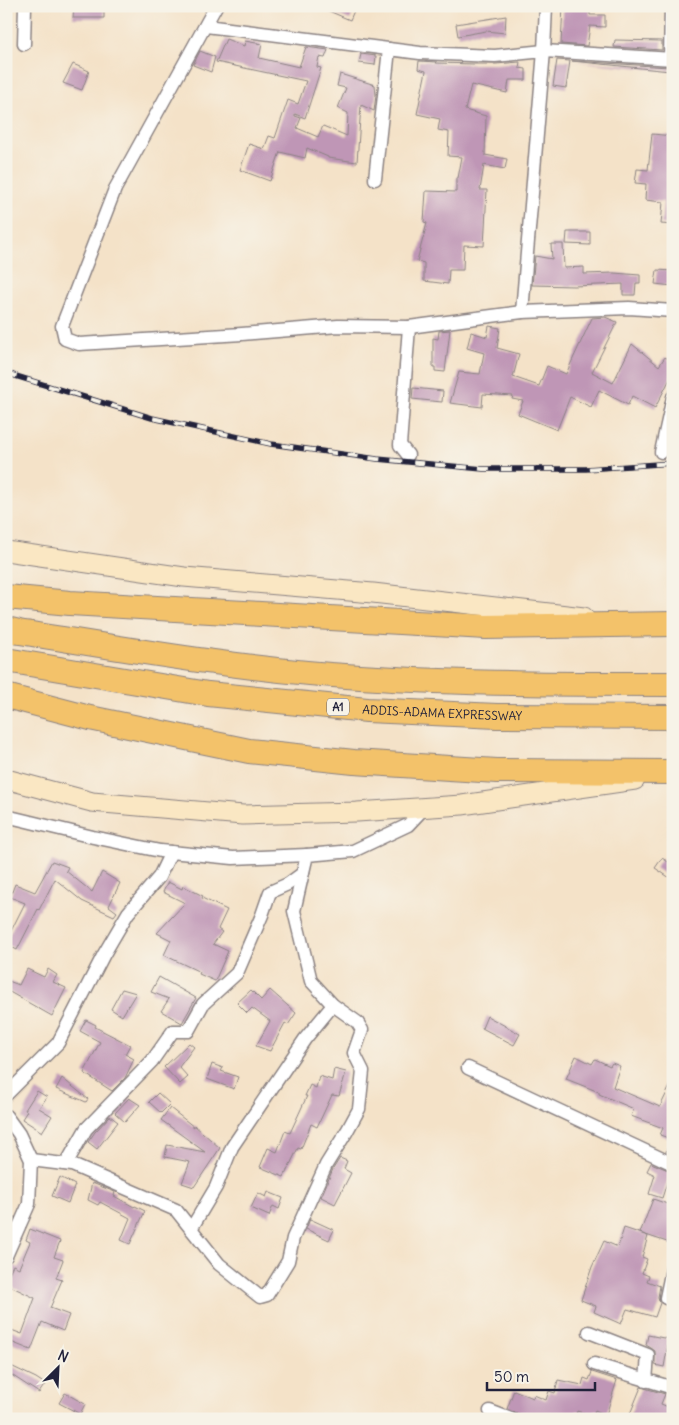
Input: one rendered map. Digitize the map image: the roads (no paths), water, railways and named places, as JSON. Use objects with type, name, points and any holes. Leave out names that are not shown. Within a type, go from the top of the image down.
[{"type":"highway","points":[[6,597],[80,604],[486,627],[673,624]]},
{"type":"highway","points":[[6,629],[208,662],[359,677],[491,684],[673,684]]},
{"type":"highway","name":"ADDIS-ADAMA EXPRESSWAY","points":[[6,660],[208,694],[367,710],[497,716],[673,717]]},
{"type":"highway","points":[[6,696],[90,718],[249,751],[354,762],[496,771],[673,774]]},
{"type":"street","points":[[24,44],[25,6]]},
{"type":"street","points":[[216,6],[116,189],[62,326],[64,338],[79,344],[338,326],[409,327],[522,312],[629,308],[673,311]]},
{"type":"street","points":[[522,312],[544,51],[546,6]]},
{"type":"street","points":[[206,26],[420,53],[495,56],[544,51],[671,59],[671,6]]},
{"type":"street","points":[[375,180],[389,49]]},
{"type":"street","points":[[408,455],[400,446],[409,327]]},
{"type":"street","points":[[661,452],[673,397]]},
{"type":"street","points":[[6,551],[184,577],[373,593],[580,616],[673,624]]},
{"type":"street","points":[[6,779],[92,802],[243,815],[357,812],[462,805],[673,774]]},
{"type":"street","points":[[6,816],[160,851],[233,858],[353,851],[408,825],[425,807]]},
{"type":"street","points":[[6,1095],[58,1043],[128,912],[159,877],[171,852]]},
{"type":"street","points":[[31,1160],[72,1165],[176,1210],[218,1264],[260,1297],[268,1295],[288,1261],[294,1238],[326,1165],[359,1109],[363,1071],[354,1053],[362,1030],[356,1022],[333,1005],[311,980],[294,911],[307,855]]},
{"type":"street","points":[[66,1164],[86,1129],[152,1061],[173,1031],[188,1031],[202,1004],[237,973],[270,892],[288,884],[303,873]]},
{"type":"street","points":[[191,1229],[216,1187],[232,1147],[256,1109],[305,1039],[333,1005]]},
{"type":"street","points":[[468,1068],[673,1164]]},
{"type":"street","points":[[6,1116],[19,1134],[31,1160],[29,1204],[6,1256]]},
{"type":"street","points":[[673,1264],[666,1298],[673,1300]]},
{"type":"street","points":[[589,1332],[648,1355],[646,1381]]},
{"type":"street","points":[[594,1364],[673,1388]]},
{"type":"street","points":[[490,1411],[511,1419]]},
{"type":"railway","points":[[6,373],[152,418],[271,444],[377,459],[483,469],[586,469],[673,463]]}]
